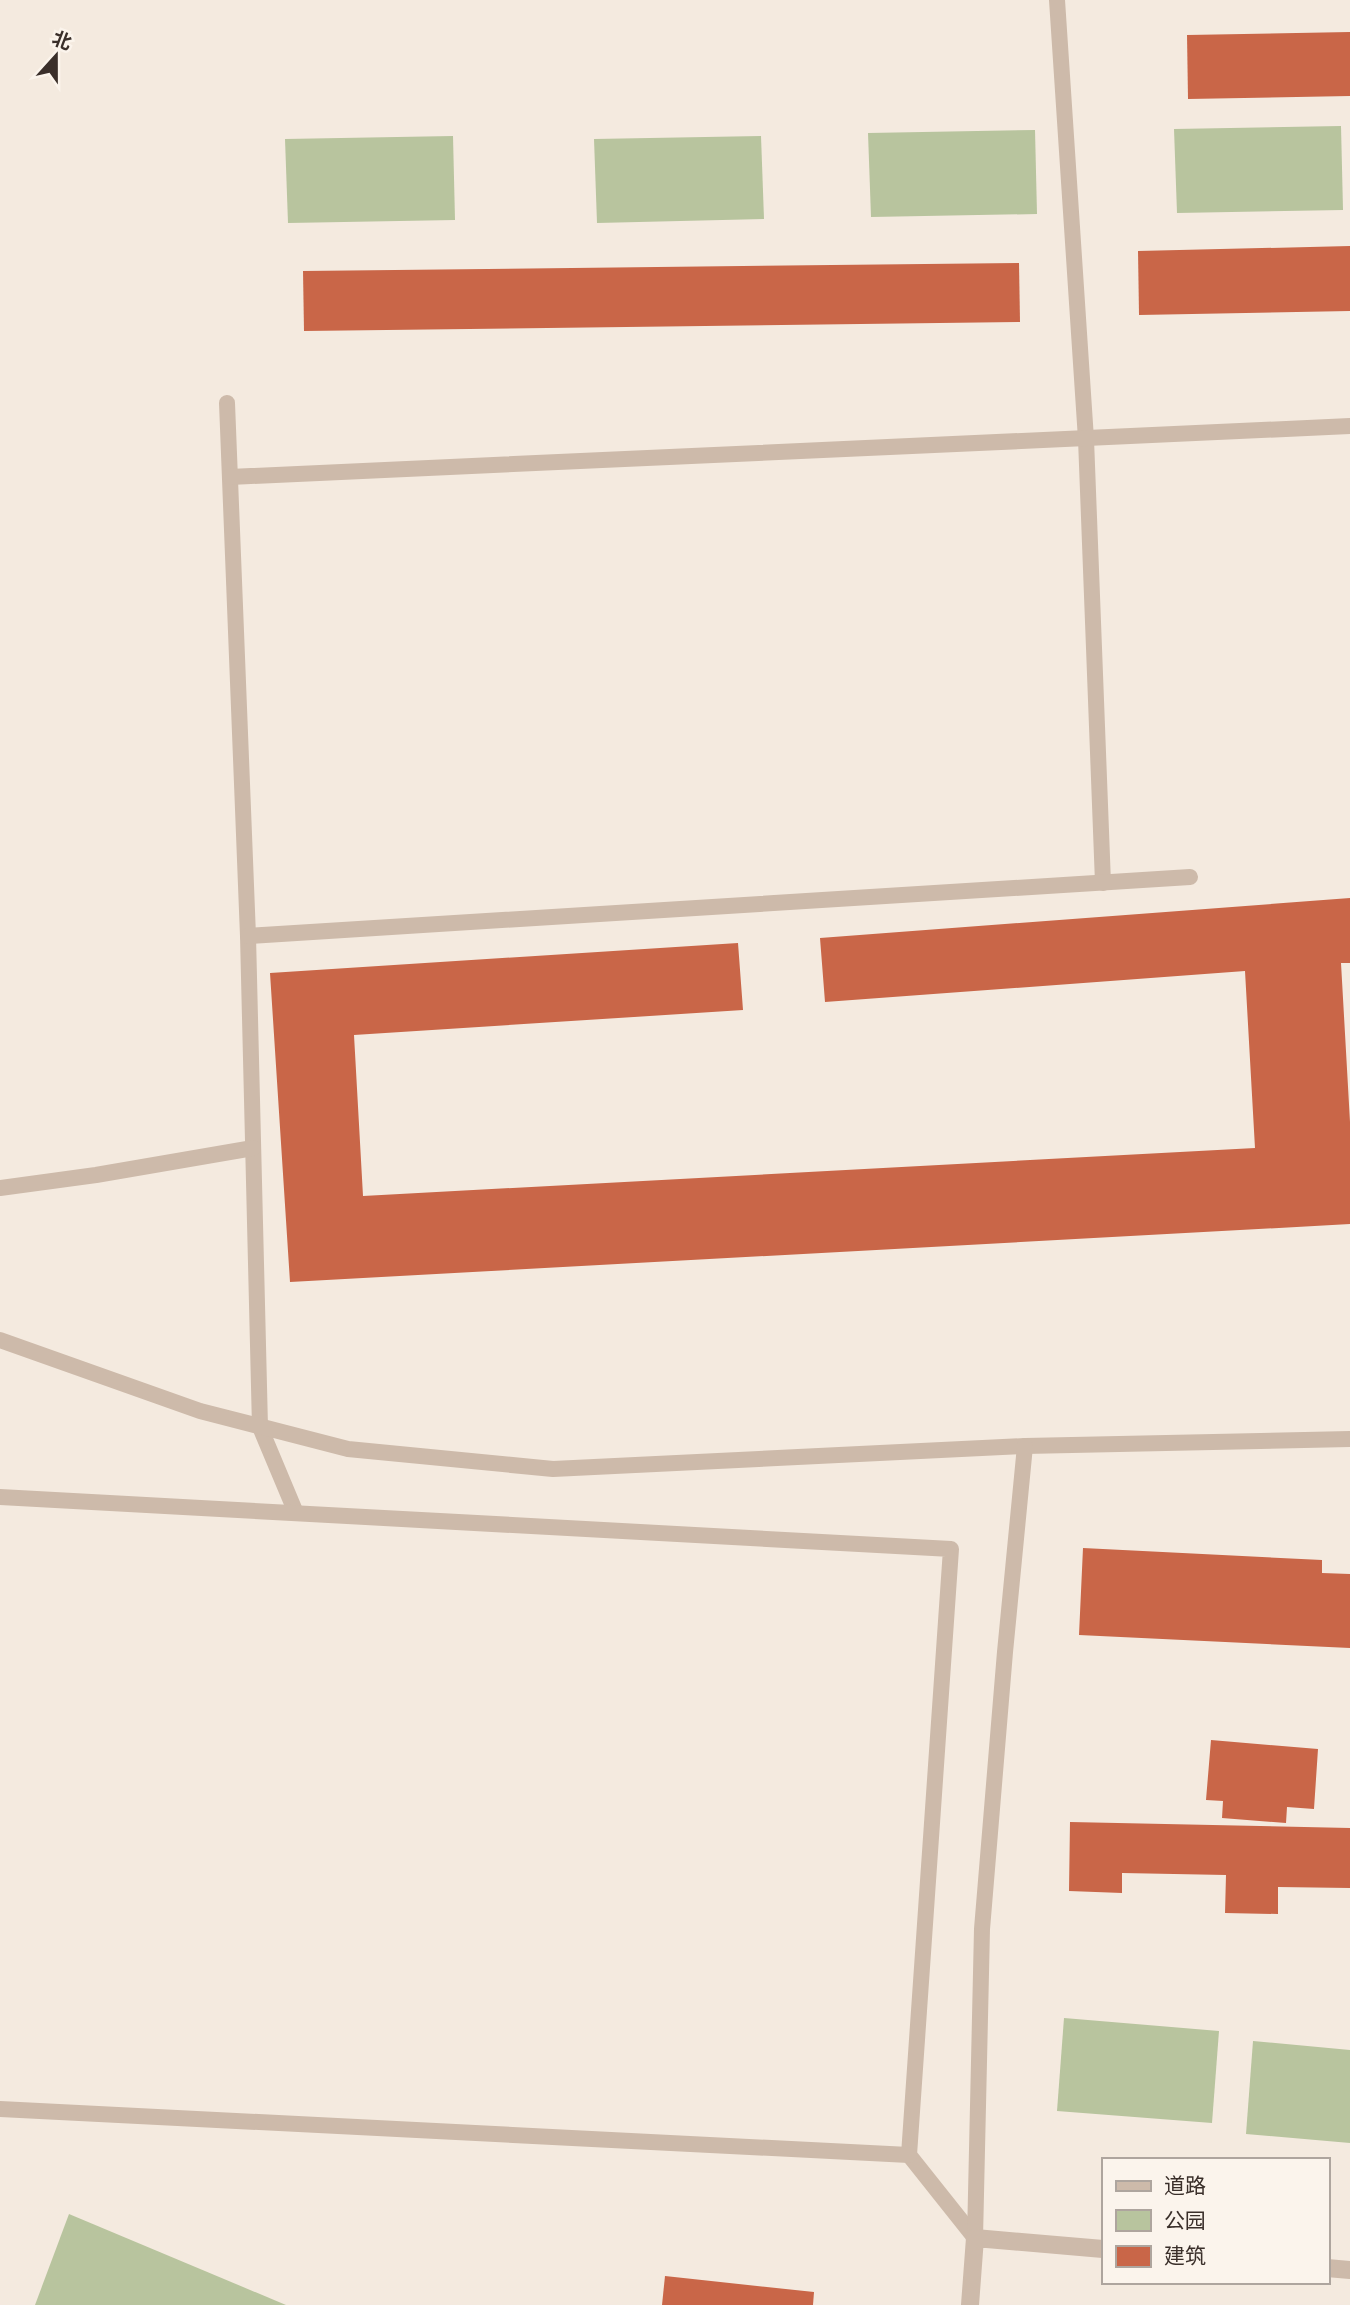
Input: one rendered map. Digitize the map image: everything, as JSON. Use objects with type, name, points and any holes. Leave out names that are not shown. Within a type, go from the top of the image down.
[{"type":"street","points":[[970,2305],[975,2238],[1102,2249]]},
{"type":"street","points":[[1329,2268],[1350,2270]]},
{"type":"lane","points":[[1057,0],[1086,439],[1103,883]]},
{"type":"lane","points":[[227,402],[248,936],[260,1427],[296,1513]]},
{"type":"lane","points":[[230,477],[1350,426]]},
{"type":"lane","points":[[248,936],[1190,877]]},
{"type":"lane","points":[[0,1188],[96,1175],[253,1148]]},
{"type":"lane","points":[[0,1340],[200,1411],[348,1449],[553,1469],[1026,1446],[1350,1439]]},
{"type":"lane","points":[[975,2238],[982,1929],[1005,1652],[1026,1446]]},
{"type":"lane","points":[[0,1497],[951,1549],[909,2155],[975,2238]]},
{"type":"lane","points":[[0,2109],[909,2155]]},
{"type":"green space","points":[[1341,126],[1343,210],[1177,213],[1174,129]]},
{"type":"green space","points":[[1035,130],[1037,214],[871,217],[868,133]]},
{"type":"green space","points":[[453,136],[455,220],[288,223],[285,139]]},
{"type":"green space","points":[[761,136],[764,219],[597,223],[594,139]]},
{"type":"green space","points":[[1064,2018],[1219,2031],[1212,2123],[1057,2111]]},
{"type":"green space","points":[[1253,2041],[1350,2050],[1350,2143],[1246,2134]]},
{"type":"green space","points":[[69,2214],[286,2305],[35,2305]]},
{"type":"building","points":[[1350,32],[1350,96],[1188,99],[1187,35]]},
{"type":"building","points":[[1350,246],[1350,311],[1139,315],[1138,251]]},
{"type":"building","points":[[1019,263],[1020,322],[304,331],[303,271]]},
{"type":"building","points":[[1350,898],[1350,963],[1341,963],[1350,1122],[1350,1224],[290,1282],[270,973],[738,943],[743,1010],[354,1035],[363,1196],[1255,1148],[1245,971],[825,1002],[820,938]]},
{"type":"building","points":[[1083,1548],[1322,1560],[1322,1573],[1350,1574],[1350,1648],[1079,1635]]},
{"type":"building","points":[[1211,1740],[1318,1749],[1314,1809],[1287,1807],[1286,1823],[1222,1818],[1223,1801],[1206,1800]]},
{"type":"building","points":[[1070,1822],[1350,1828],[1350,1888],[1278,1887],[1278,1914],[1225,1913],[1226,1875],[1122,1873],[1122,1893],[1069,1891]]},
{"type":"building","points":[[665,2276],[814,2292],[813,2305],[662,2305]]}]
